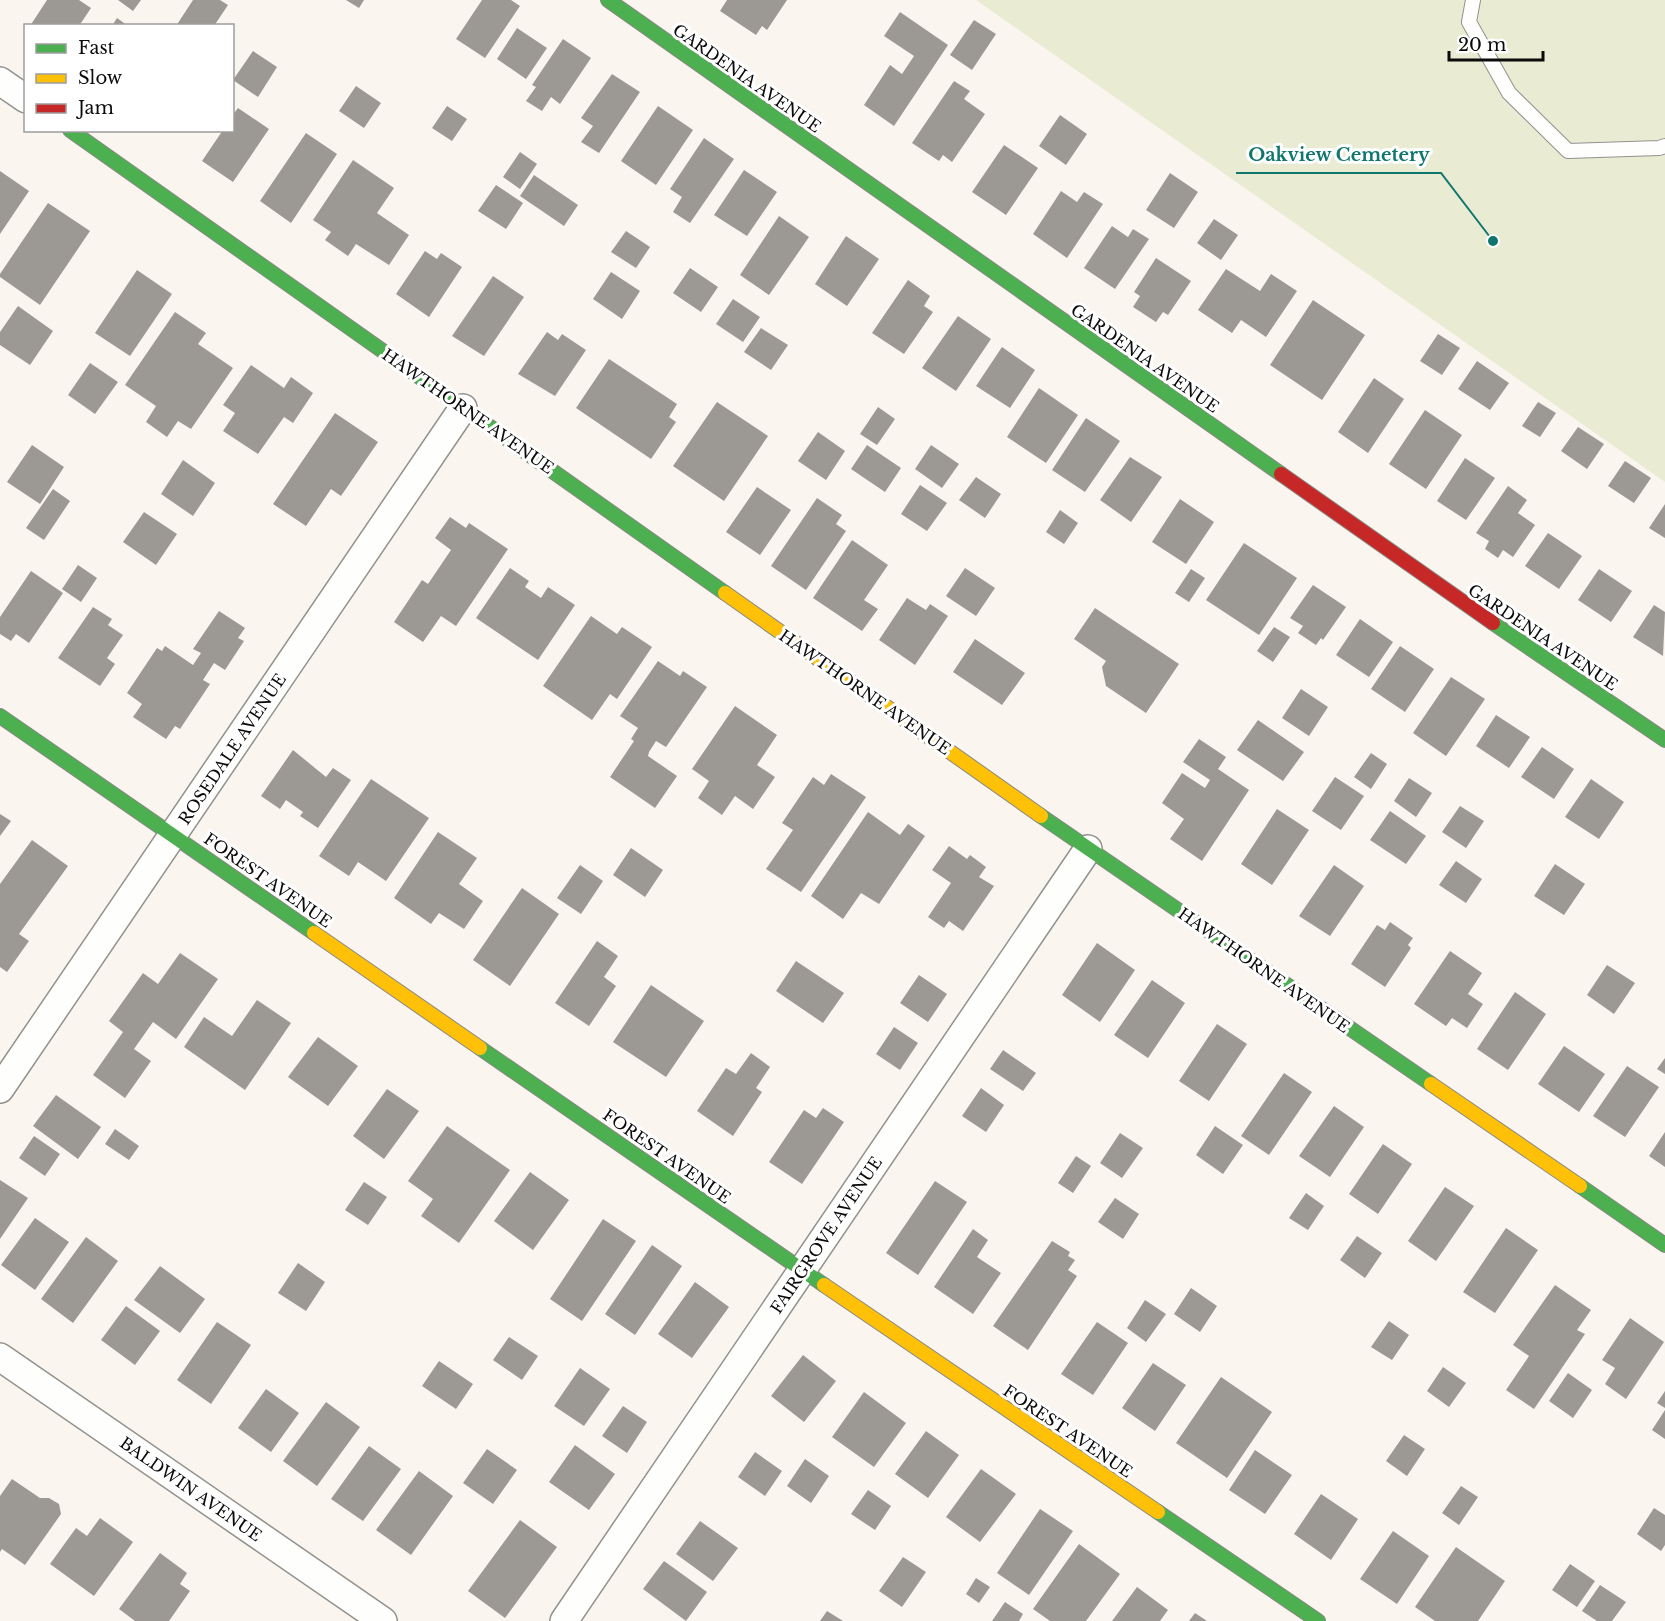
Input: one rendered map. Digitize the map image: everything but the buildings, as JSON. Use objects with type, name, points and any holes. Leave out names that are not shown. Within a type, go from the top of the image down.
[{"type":"street","name":"GARDENIA AVENUE","points":[[608,0],[1461,601],[1665,740]]},
{"type":"street","points":[[0,81],[24,98]]},
{"type":"street","name":"HAWTHORNE AVENUE","points":[[73,132],[1088,849],[1665,1245]]},
{"type":"street","name":"ROSEDALE AVENUE","points":[[0,1089],[463,408]]},
{"type":"street","name":"FOREST AVENUE","points":[[0,716],[1318,1621]]},
{"type":"street","name":"FAIRGROVE AVENUE","points":[[564,1621],[1088,849]]},
{"type":"street","name":"BALDWIN AVENUE","points":[[0,1357],[383,1621]]},
{"type":"lane","points":[[1473,0],[1469,22],[1509,93],[1568,151],[1665,146]]},
{"type":"green space","points":[[976,0],[1665,0],[1665,482]]},
{"type":"traffic: fast","points":[[608,0],[1281,474]]},
{"type":"traffic: fast","points":[[73,132],[725,593]]},
{"type":"traffic: fast","points":[[1493,623],[1665,740]]},
{"type":"traffic: fast","points":[[0,716],[314,933]]},
{"type":"traffic: fast","points":[[1041,816],[1431,1084]]},
{"type":"traffic: fast","points":[[480,1048],[824,1285]]},
{"type":"traffic: fast","points":[[1580,1186],[1665,1245]]},
{"type":"traffic: fast","points":[[1158,1512],[1318,1621]]},
{"type":"traffic: slow","points":[[725,593],[1041,816]]},
{"type":"traffic: slow","points":[[314,933],[480,1048]]},
{"type":"traffic: slow","points":[[1431,1084],[1580,1186]]},
{"type":"traffic: slow","points":[[824,1285],[1158,1512]]},
{"type":"traffic: jam","points":[[1281,474],[1493,623]]},
{"type":"place","name":"Oakview Cemetery","points":[[1493,241]]}]
